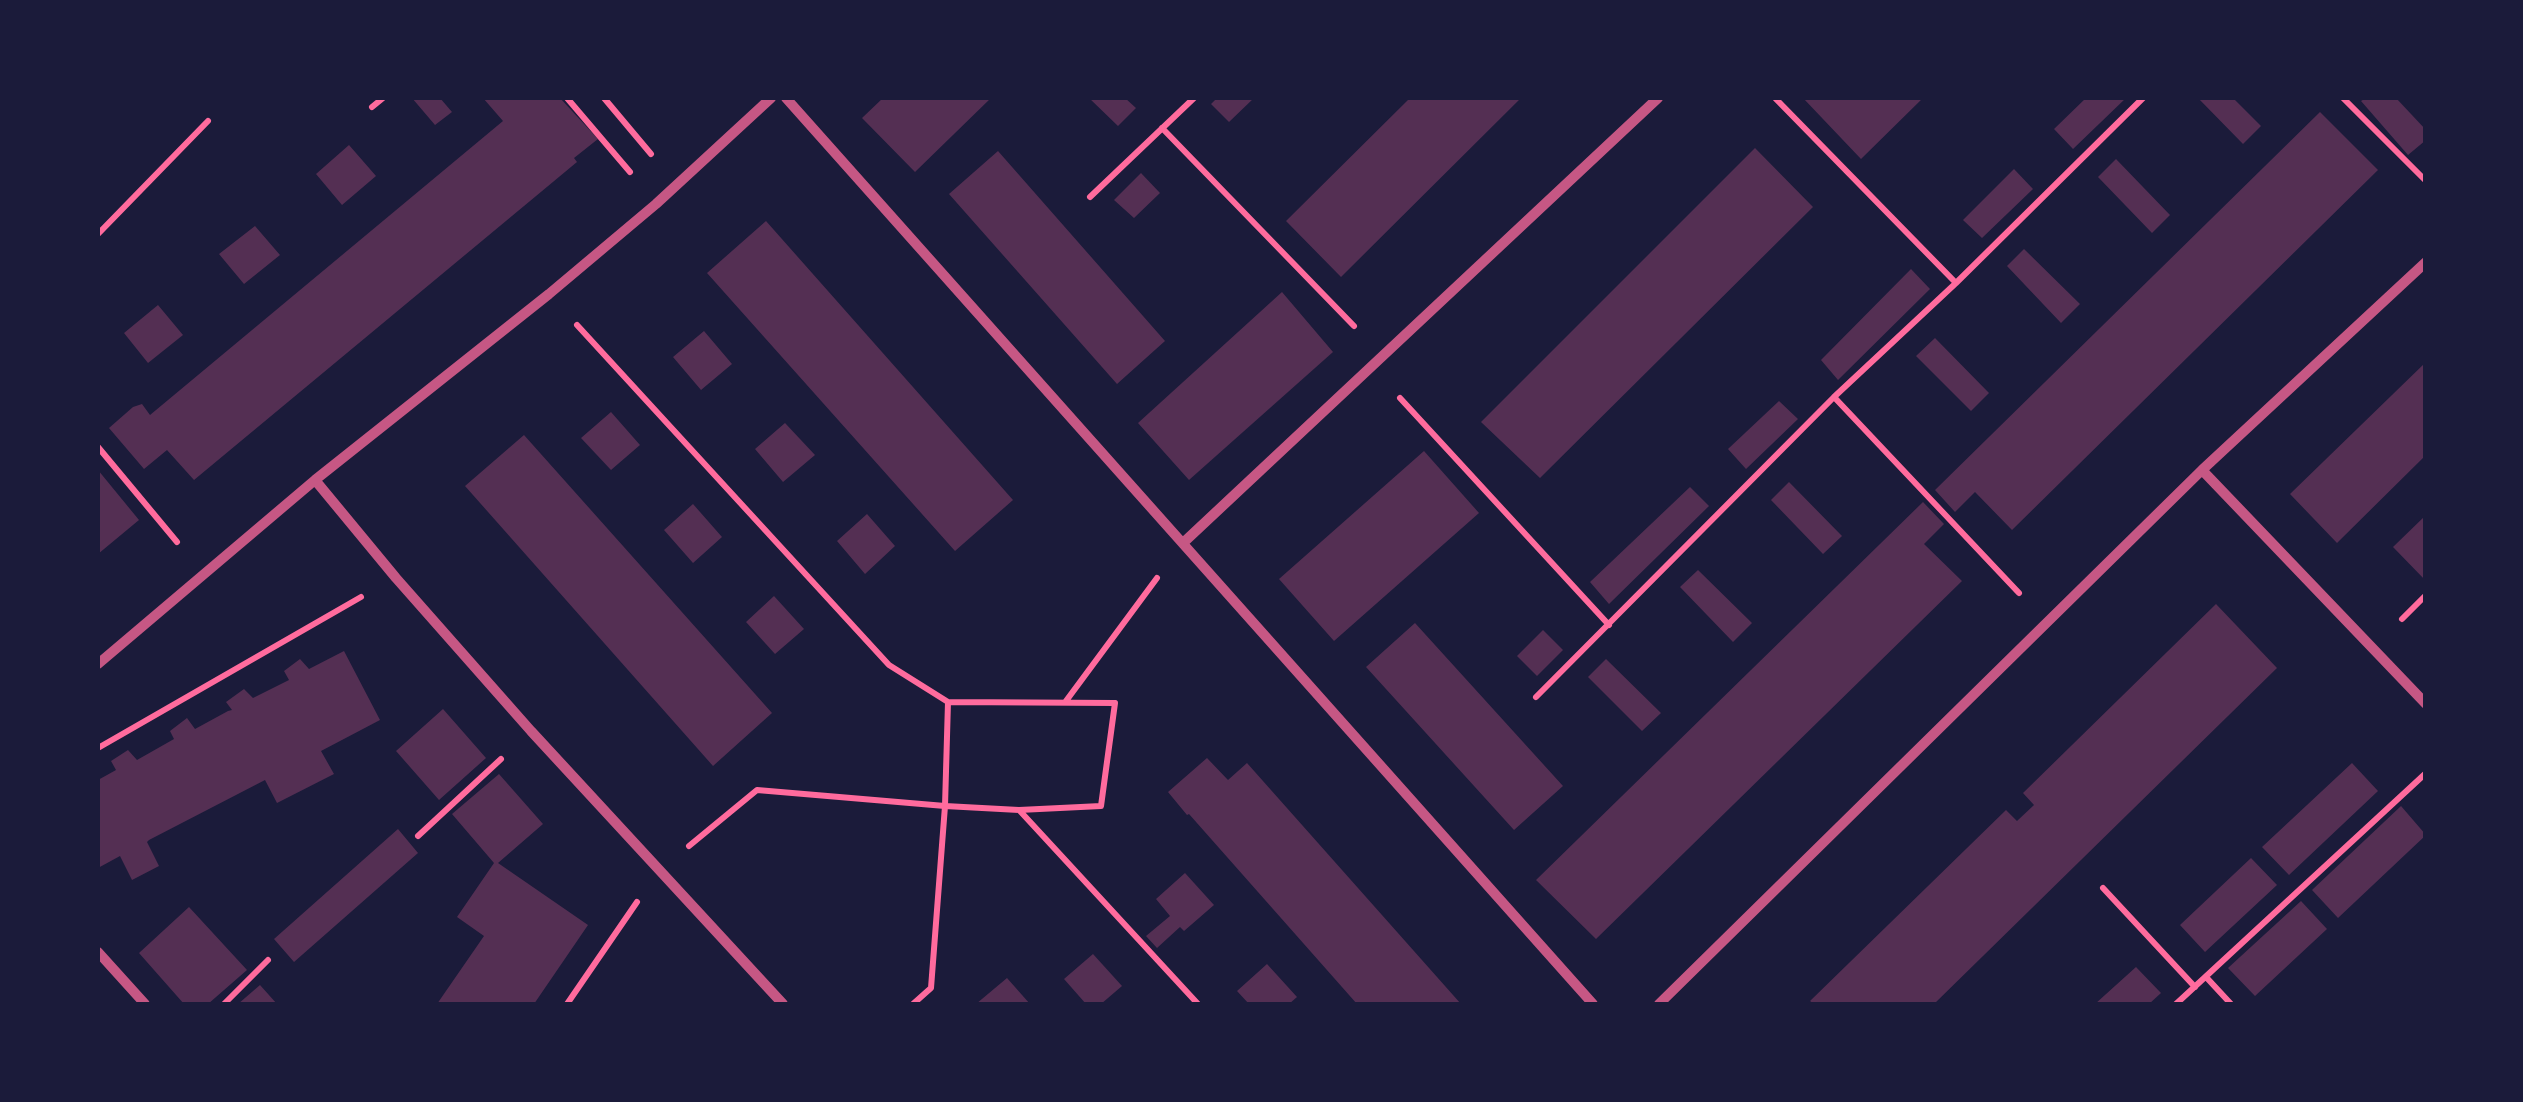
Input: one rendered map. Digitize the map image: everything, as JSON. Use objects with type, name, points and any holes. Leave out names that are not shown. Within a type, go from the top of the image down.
[{"type":"street","points":[[98,664],[314,480],[549,294],[656,204],[771,98]]},
{"type":"street","points":[[786,98],[1592,1004]]},
{"type":"street","points":[[1183,543],[1658,98]]},
{"type":"street","points":[[1659,1004],[2202,470],[2426,262]]},
{"type":"street","points":[[2202,470],[2426,704]]},
{"type":"street","points":[[314,480],[532,731],[783,1004]]},
{"type":"street","points":[[98,952],[144,1004]]},
{"type":"path","points":[[372,107],[383,98]]},
{"type":"path","points":[[567,98],[656,204]]},
{"type":"path","points":[[604,98],[677,185]]},
{"type":"path","points":[[1090,197],[1194,98]]},
{"type":"path","points":[[1775,98],[1956,283]]},
{"type":"path","points":[[1536,697],[1834,396],[1956,283],[2143,98]]},
{"type":"path","points":[[2343,98],[2426,181]]},
{"type":"path","points":[[98,234],[208,122]]},
{"type":"path","points":[[1162,128],[1382,356]]},
{"type":"path","points":[[549,294],[889,665],[948,702],[1114,704],[1101,806],[1019,810],[756,790],[658,870],[567,1004]]},
{"type":"path","points":[[1371,366],[1609,625]]},
{"type":"path","points":[[1834,396],[2047,623]]},
{"type":"path","points":[[98,447],[204,574]]},
{"type":"path","points":[[1065,702],[1183,543]]},
{"type":"path","points":[[98,748],[396,578]]},
{"type":"path","points":[[912,1004],[931,988],[945,806],[948,702]]},
{"type":"path","points":[[418,836],[532,731]]},
{"type":"path","points":[[2176,1004],[2426,773]]},
{"type":"path","points":[[1019,810],[1198,1004]]},
{"type":"path","points":[[2103,888],[2195,986]]},
{"type":"path","points":[[224,1004],[268,960]]},
{"type":"path","points":[[2206,977],[2232,1004]]},
{"type":"building","points":[[412,98],[440,98],[452,112],[435,125]]},
{"type":"building","points":[[483,98],[560,98],[598,139],[574,158],[577,162],[194,480],[167,450],[144,469],[109,428],[142,404],[150,415],[503,121]]},
{"type":"building","points":[[883,98],[991,98],[915,172],[862,118]]},
{"type":"building","points":[[1089,98],[1125,98],[1136,108],[1118,126]]},
{"type":"building","points":[[1217,98],[1254,98],[1229,122],[1211,104]]},
{"type":"building","points":[[1410,98],[1521,98],[1341,277],[1286,221]]},
{"type":"building","points":[[1803,98],[1923,98],[1861,159]]},
{"type":"building","points":[[2086,98],[2126,98],[2073,149],[2054,129]]},
{"type":"building","points":[[2198,98],[2233,98],[2261,126],[2243,144]]},
{"type":"building","points":[[2396,98],[2426,130],[2426,140],[2408,155],[2361,101]]},
{"type":"building","points":[[2320,112],[2378,170],[2012,530],[1975,492],[1955,512],[1935,490]]},
{"type":"building","points":[[349,145],[376,176],[342,205],[316,174]]},
{"type":"building","points":[[1755,148],[1813,207],[1540,478],[1481,422]]},
{"type":"building","points":[[998,151],[1165,341],[1117,384],[949,194]]},
{"type":"building","points":[[2116,159],[2170,215],[2152,233],[2098,177]]},
{"type":"building","points":[[2014,169],[2033,189],[1982,238],[1963,220]]},
{"type":"building","points":[[1141,173],[1160,193],[1134,218],[1114,200]]},
{"type":"building","points":[[766,221],[1013,500],[955,551],[707,273]]},
{"type":"building","points":[[255,226],[280,255],[244,284],[219,254]]},
{"type":"building","points":[[2024,249],[2080,304],[2061,323],[2007,266]]},
{"type":"building","points":[[1911,269],[1930,289],[1838,380],[1821,360]]},
{"type":"building","points":[[1282,292],[1333,352],[1189,480],[1138,423]]},
{"type":"building","points":[[158,305],[183,335],[148,363],[124,333]]},
{"type":"building","points":[[704,331],[732,364],[701,390],[673,357]]},
{"type":"building","points":[[1935,338],[1989,393],[1971,411],[1916,356]]},
{"type":"building","points":[[2426,362],[2426,455],[2337,543],[2290,494]]},
{"type":"building","points":[[1779,401],[1798,419],[1746,469],[1728,449]]},
{"type":"building","points":[[611,412],[640,445],[611,470],[581,438]]},
{"type":"building","points":[[785,423],[815,455],[783,482],[755,449]]},
{"type":"building","points":[[524,435],[772,713],[713,766],[465,486]]},
{"type":"building","points":[[1424,451],[1479,513],[1334,641],[1279,579]]},
{"type":"building","points":[[98,470],[139,520],[98,554]]},
{"type":"building","points":[[1789,482],[1842,536],[1823,554],[1771,500]]},
{"type":"building","points":[[1690,487],[1709,506],[1609,604],[1590,582]]},
{"type":"building","points":[[1923,502],[1944,524],[1924,544],[1962,581],[1596,939],[1536,880]]},
{"type":"building","points":[[693,504],[722,537],[693,563],[664,530]]},
{"type":"building","points":[[867,514],[895,546],[865,574],[837,541]]},
{"type":"building","points":[[2426,515],[2426,581],[2393,547]]},
{"type":"building","points":[[1698,570],[1752,623],[1733,642],[1680,587]]},
{"type":"building","points":[[774,596],[804,629],[775,654],[746,622]]},
{"type":"building","points":[[2216,604],[2277,668],[1934,1004],[1810,1001],[2006,810],[2017,821],[2034,805],[2023,793]]},
{"type":"building","points":[[1415,623],[1563,786],[1514,830],[1366,667]]},
{"type":"building","points":[[1543,630],[1563,650],[1537,676],[1517,656]]},
{"type":"building","points":[[344,651],[380,720],[321,751],[334,774],[277,803],[265,780],[149,840],[159,866],[132,880],[120,856],[98,868],[98,780],[116,770],[111,761],[128,750],[137,760],[174,739],[170,731],[187,718],[195,729],[232,710],[226,702],[244,689],[253,698],[289,680],[284,671],[300,659],[309,669]]},
{"type":"building","points":[[1606,659],[1661,713],[1642,731],[1588,677]]},
{"type":"building","points":[[443,709],[486,758],[439,800],[396,751]]},
{"type":"building","points":[[1207,758],[1228,780],[1247,763],[1461,1004],[1357,1004],[1168,792]]},
{"type":"building","points":[[2352,763],[2378,791],[2289,875],[2262,847]]},
{"type":"building","points":[[499,774],[543,824],[498,863],[588,925],[534,1004],[437,1004],[484,936],[457,917],[494,863],[452,814]]},
{"type":"building","points":[[2401,806],[2426,835],[2338,918],[2312,890]]},
{"type":"building","points":[[398,829],[418,853],[294,962],[274,939]]},
{"type":"building","points":[[2251,858],[2277,885],[2205,952],[2180,925]]},
{"type":"building","points":[[1185,873],[1214,905],[1157,948],[1146,936],[1170,916],[1156,899]]},
{"type":"building","points":[[2301,901],[2327,929],[2255,996],[2228,968]]},
{"type":"building","points":[[189,907],[247,970],[208,1004],[184,1004],[139,953]]},
{"type":"building","points":[[1093,954],[1122,986],[1101,1004],[1086,1004],[1064,979]]},
{"type":"building","points":[[1267,964],[1297,997],[1289,1004],[1249,1004],[1237,991]]},
{"type":"building","points":[[2136,967],[2161,993],[2149,1004],[2095,1004]]},
{"type":"building","points":[[1007,978],[1030,1004],[976,1004]]},
{"type":"building","points":[[260,985],[277,1004],[238,1004]]}]
